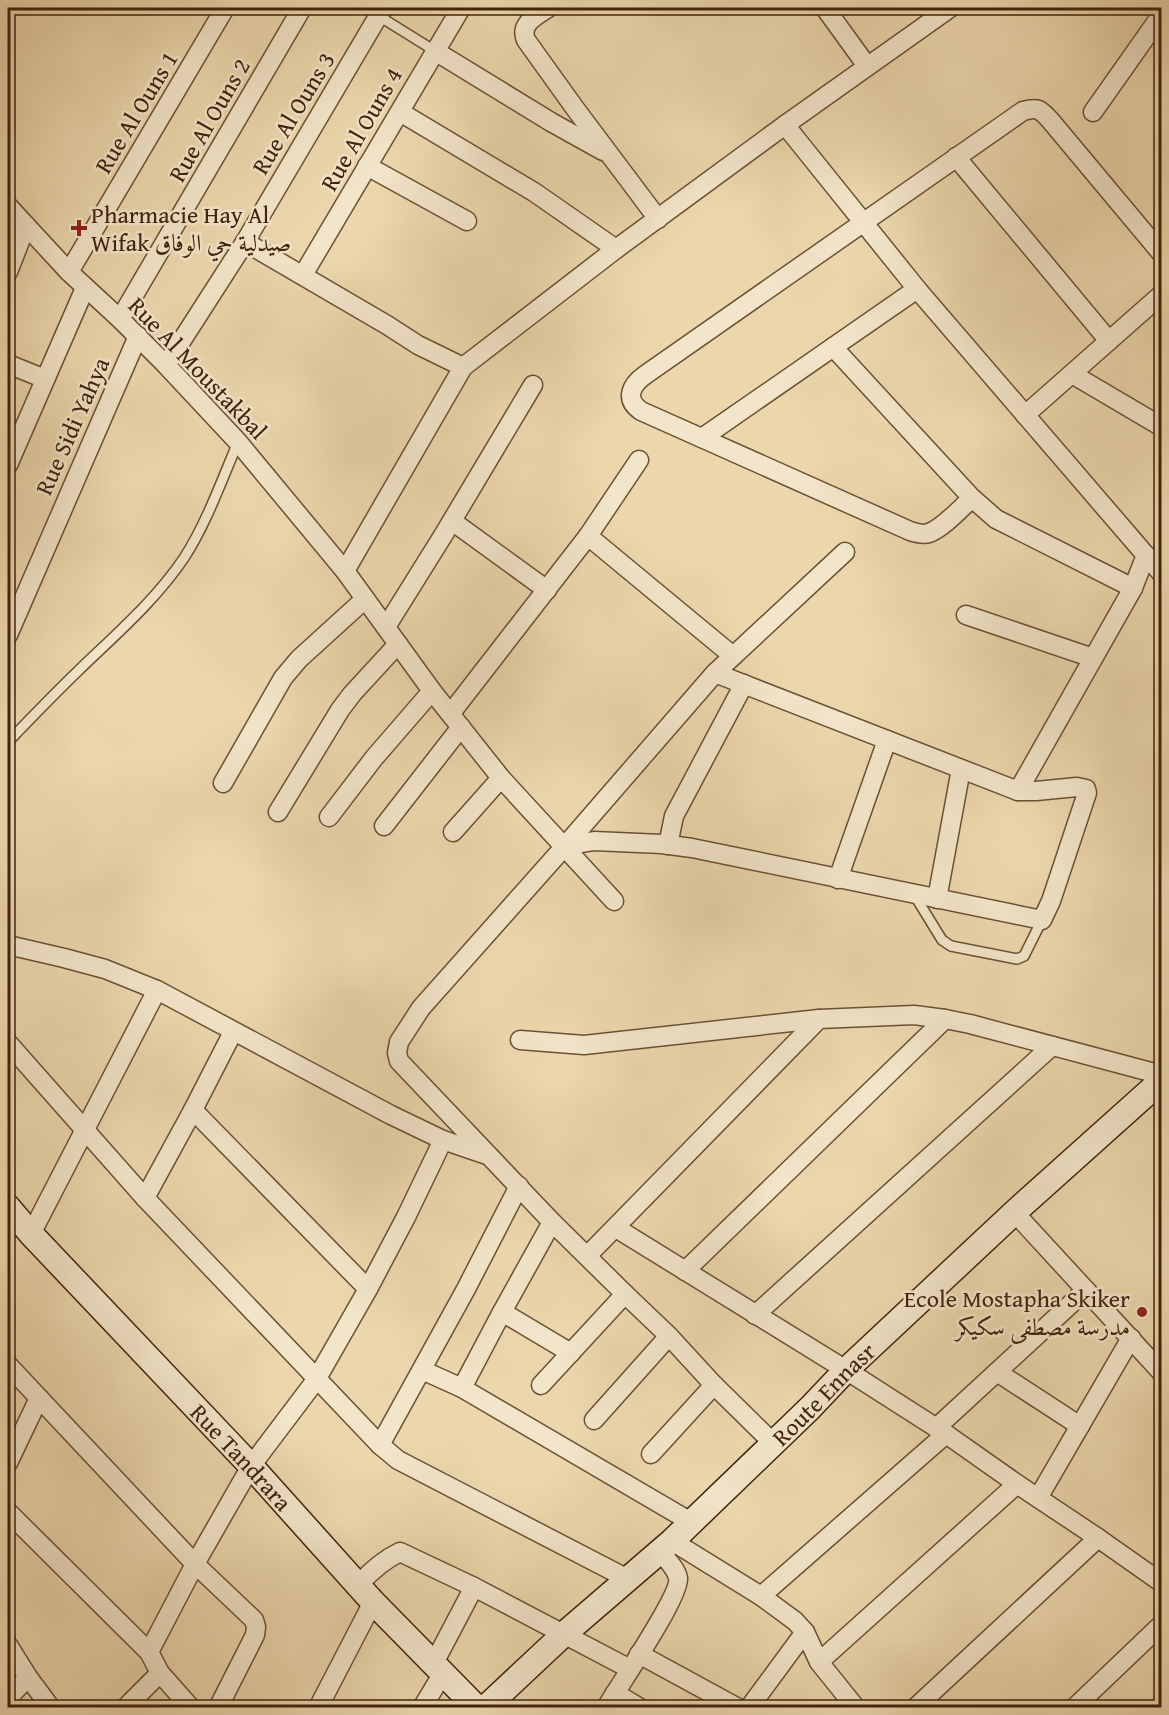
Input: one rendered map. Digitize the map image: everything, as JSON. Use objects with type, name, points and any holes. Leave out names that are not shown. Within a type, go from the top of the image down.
[{"type":"main road","name":"Route Ennasr","points":[[485,1707],[564,1634],[666,1546],[810,1408],[846,1370],[1161,1080]]},
{"type":"main road","name":"Rue Tandrara","points":[[8,1207],[251,1466],[366,1594],[477,1707]]},
{"type":"street","name":"Rue Al Ouns 1","points":[[69,272],[225,8]]},
{"type":"street","name":"Rue Al Ouns 2","points":[[120,319],[302,8]]},
{"type":"street","name":"Rue Al Ouns 4","points":[[303,275],[461,8]]},
{"type":"street","points":[[548,8],[529,21],[524,33],[547,69],[658,219]]},
{"type":"street","points":[[825,8],[867,66]]},
{"type":"street","points":[[345,571],[463,368],[616,249],[950,8]]},
{"type":"street","name":"Rue Al Ouns 3","points":[[166,365],[245,242],[376,10]]},
{"type":"street","points":[[1093,112],[1161,14]]},
{"type":"street","points":[[435,51],[551,122],[609,154]]},
{"type":"street","points":[[972,498],[929,533],[920,534],[910,531],[641,411],[632,402],[631,395],[636,382],[1023,111],[1035,108],[1041,110],[1158,244]]},
{"type":"street","points":[[399,112],[534,192],[616,249]]},
{"type":"street","points":[[785,125],[917,289],[1161,574]]},
{"type":"street","points":[[957,158],[1109,341]]},
{"type":"street","points":[[367,166],[467,221]]},
{"type":"street","name":"Rue Al Moustakbal","points":[[8,206],[69,272],[138,336],[238,442],[345,571],[432,691],[501,778],[614,901]]},
{"type":"street","points":[[8,272],[26,226]]},
{"type":"street","points":[[245,242],[418,345],[463,368]]},
{"type":"street","points":[[8,465],[85,288]]},
{"type":"street","points":[[702,438],[917,289]]},
{"type":"street","points":[[1025,415],[1161,294]]},
{"type":"street","name":"Rue Sidi Yahya","points":[[8,635],[138,336]]},
{"type":"street","points":[[833,347],[972,498],[996,519],[1133,588]]},
{"type":"street","points":[[8,364],[45,379]]},
{"type":"street","points":[[1072,374],[1161,427]]},
{"type":"street","points":[[386,627],[532,386]]},
{"type":"street","points":[[384,826],[639,460]]},
{"type":"street","points":[[452,521],[547,590]]},
{"type":"street","points":[[588,536],[733,656]]},
{"type":"street","points":[[773,1443],[714,1385],[669,1336],[552,1222],[399,1060],[397,1053],[399,1042],[421,1008],[715,673],[845,552]]},
{"type":"street","points":[[1018,791],[1133,588],[1146,555]]},
{"type":"street","points":[[223,783],[283,678],[299,659],[365,599]]},
{"type":"street","points":[[966,615],[1093,658]]},
{"type":"street","points":[[278,812],[340,710],[398,644]]},
{"type":"street","points":[[565,846],[594,841],[692,848],[1042,920],[1051,901],[1087,793],[1086,789],[1077,787],[1018,791],[715,673]]},
{"type":"street","points":[[668,845],[674,816],[744,684]]},
{"type":"street","points":[[329,817],[374,758],[432,691]]},
{"type":"street","points":[[838,879],[887,740]]},
{"type":"street","points":[[937,899],[961,769]]},
{"type":"street","points":[[453,832],[501,778]]},
{"type":"street","points":[[8,945],[105,969],[157,990],[391,1115],[443,1140],[489,1156]]},
{"type":"street","points":[[31,1234],[157,990]]},
{"type":"street","points":[[520,1040],[584,1045],[819,1019],[914,1015],[945,1018],[1161,1075]]},
{"type":"street","points":[[685,1271],[945,1018]]},
{"type":"street","points":[[587,1256],[819,1019]]},
{"type":"street","points":[[145,1198],[233,1032]]},
{"type":"street","points":[[8,1043],[84,1132],[145,1198],[380,1445],[398,1460],[628,1579]]},
{"type":"street","points":[[754,1315],[1052,1046]]},
{"type":"street","points":[[193,1110],[368,1289]]},
{"type":"street","points":[[149,1652],[195,1564],[251,1466],[316,1380],[368,1289],[443,1140]]},
{"type":"street","points":[[380,1445],[519,1186]]},
{"type":"street","points":[[1015,1213],[1161,1373]]},
{"type":"street","points":[[462,1388],[552,1222]]},
{"type":"street","points":[[616,1228],[941,1431],[1161,1583]]},
{"type":"street","points":[[761,1596],[941,1431],[997,1372],[1086,1290]]},
{"type":"street","points":[[541,1385],[625,1294]]},
{"type":"street","points":[[502,1312],[571,1353]]},
{"type":"street","points":[[594,1420],[669,1336]]},
{"type":"street","points":[[1038,1498],[1131,1338]]},
{"type":"street","points":[[8,1365],[195,1564],[254,1620],[255,1635],[218,1707]]},
{"type":"street","points":[[422,1370],[462,1388],[691,1522]]},
{"type":"street","points":[[997,1372],[1080,1426]]},
{"type":"street","points":[[651,1454],[714,1385]]},
{"type":"street","points":[[8,1463],[39,1398]]},
{"type":"street","points":[[819,1662],[1017,1484]]},
{"type":"street","points":[[8,1512],[149,1652],[160,1673],[191,1707]]},
{"type":"street","points":[[915,1707],[1098,1538]]},
{"type":"street","points":[[666,1546],[761,1596],[795,1621],[805,1632],[819,1662],[856,1707]]},
{"type":"street","points":[[640,1707],[610,1700],[668,1607],[678,1585],[676,1571],[666,1546]]},
{"type":"street","points":[[318,1707],[366,1594],[375,1567],[400,1552],[564,1634],[738,1707]]},
{"type":"street","points":[[422,1707],[474,1587]]},
{"type":"street","points":[[1074,1707],[1161,1624]]},
{"type":"street","points":[[749,1707],[805,1632]]},
{"type":"street","points":[[8,1645],[28,1677],[51,1707]]},
{"type":"street","points":[[125,1707],[160,1673]]},
{"type":"street","points":[[8,1698],[28,1677]]},
{"type":"lane","points":[[376,10],[435,51]]},
{"type":"lane","points":[[8,742],[129,622],[156,593],[184,557],[238,442]]},
{"type":"lane","points":[[914,894],[942,940],[951,946],[1017,958],[1024,956],[1042,920]]},
{"type":"place","name":"Pharmacie Hay Al Wifak صيدلية حي الوفاق","points":[[79,228]]},
{"type":"place","name":"Ecole Mostapha Skiker مدرسة مصطفى سكيكر","points":[[1142,1312]]}]
